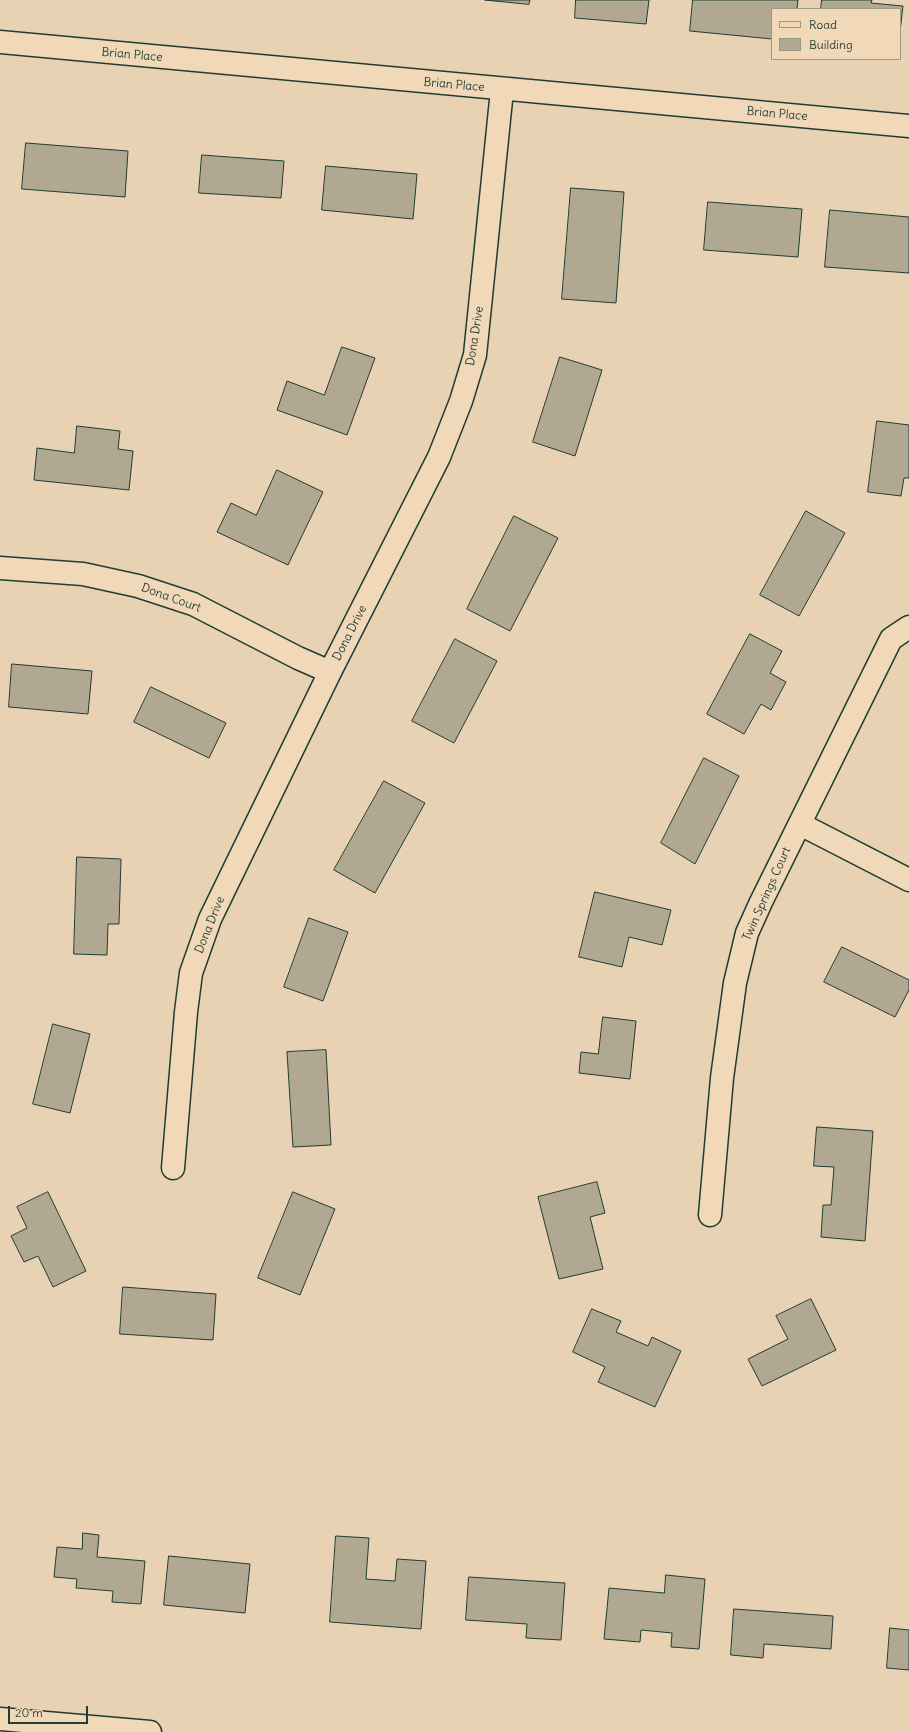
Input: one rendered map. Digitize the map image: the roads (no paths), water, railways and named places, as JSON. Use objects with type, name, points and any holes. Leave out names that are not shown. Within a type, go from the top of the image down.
[{"type":"street","name":"Brian Place","points":[[0,42],[502,90],[909,126]]},
{"type":"street","name":"Dona Drive","points":[[173,1168],[186,1012],[192,973],[210,919],[330,672],[439,457],[464,393],[475,355],[502,90]]},
{"type":"street","name":"Dona Court","points":[[0,568],[83,574],[138,586],[193,604],[298,658],[330,672]]},
{"type":"street","name":"Twin Springs Court","points":[[710,1215],[722,1078],[735,982],[747,933],[892,639],[909,627]]},
{"type":"street","points":[[800,824],[909,880]]},
{"type":"street","points":[[0,1719],[150,1732]]}]
